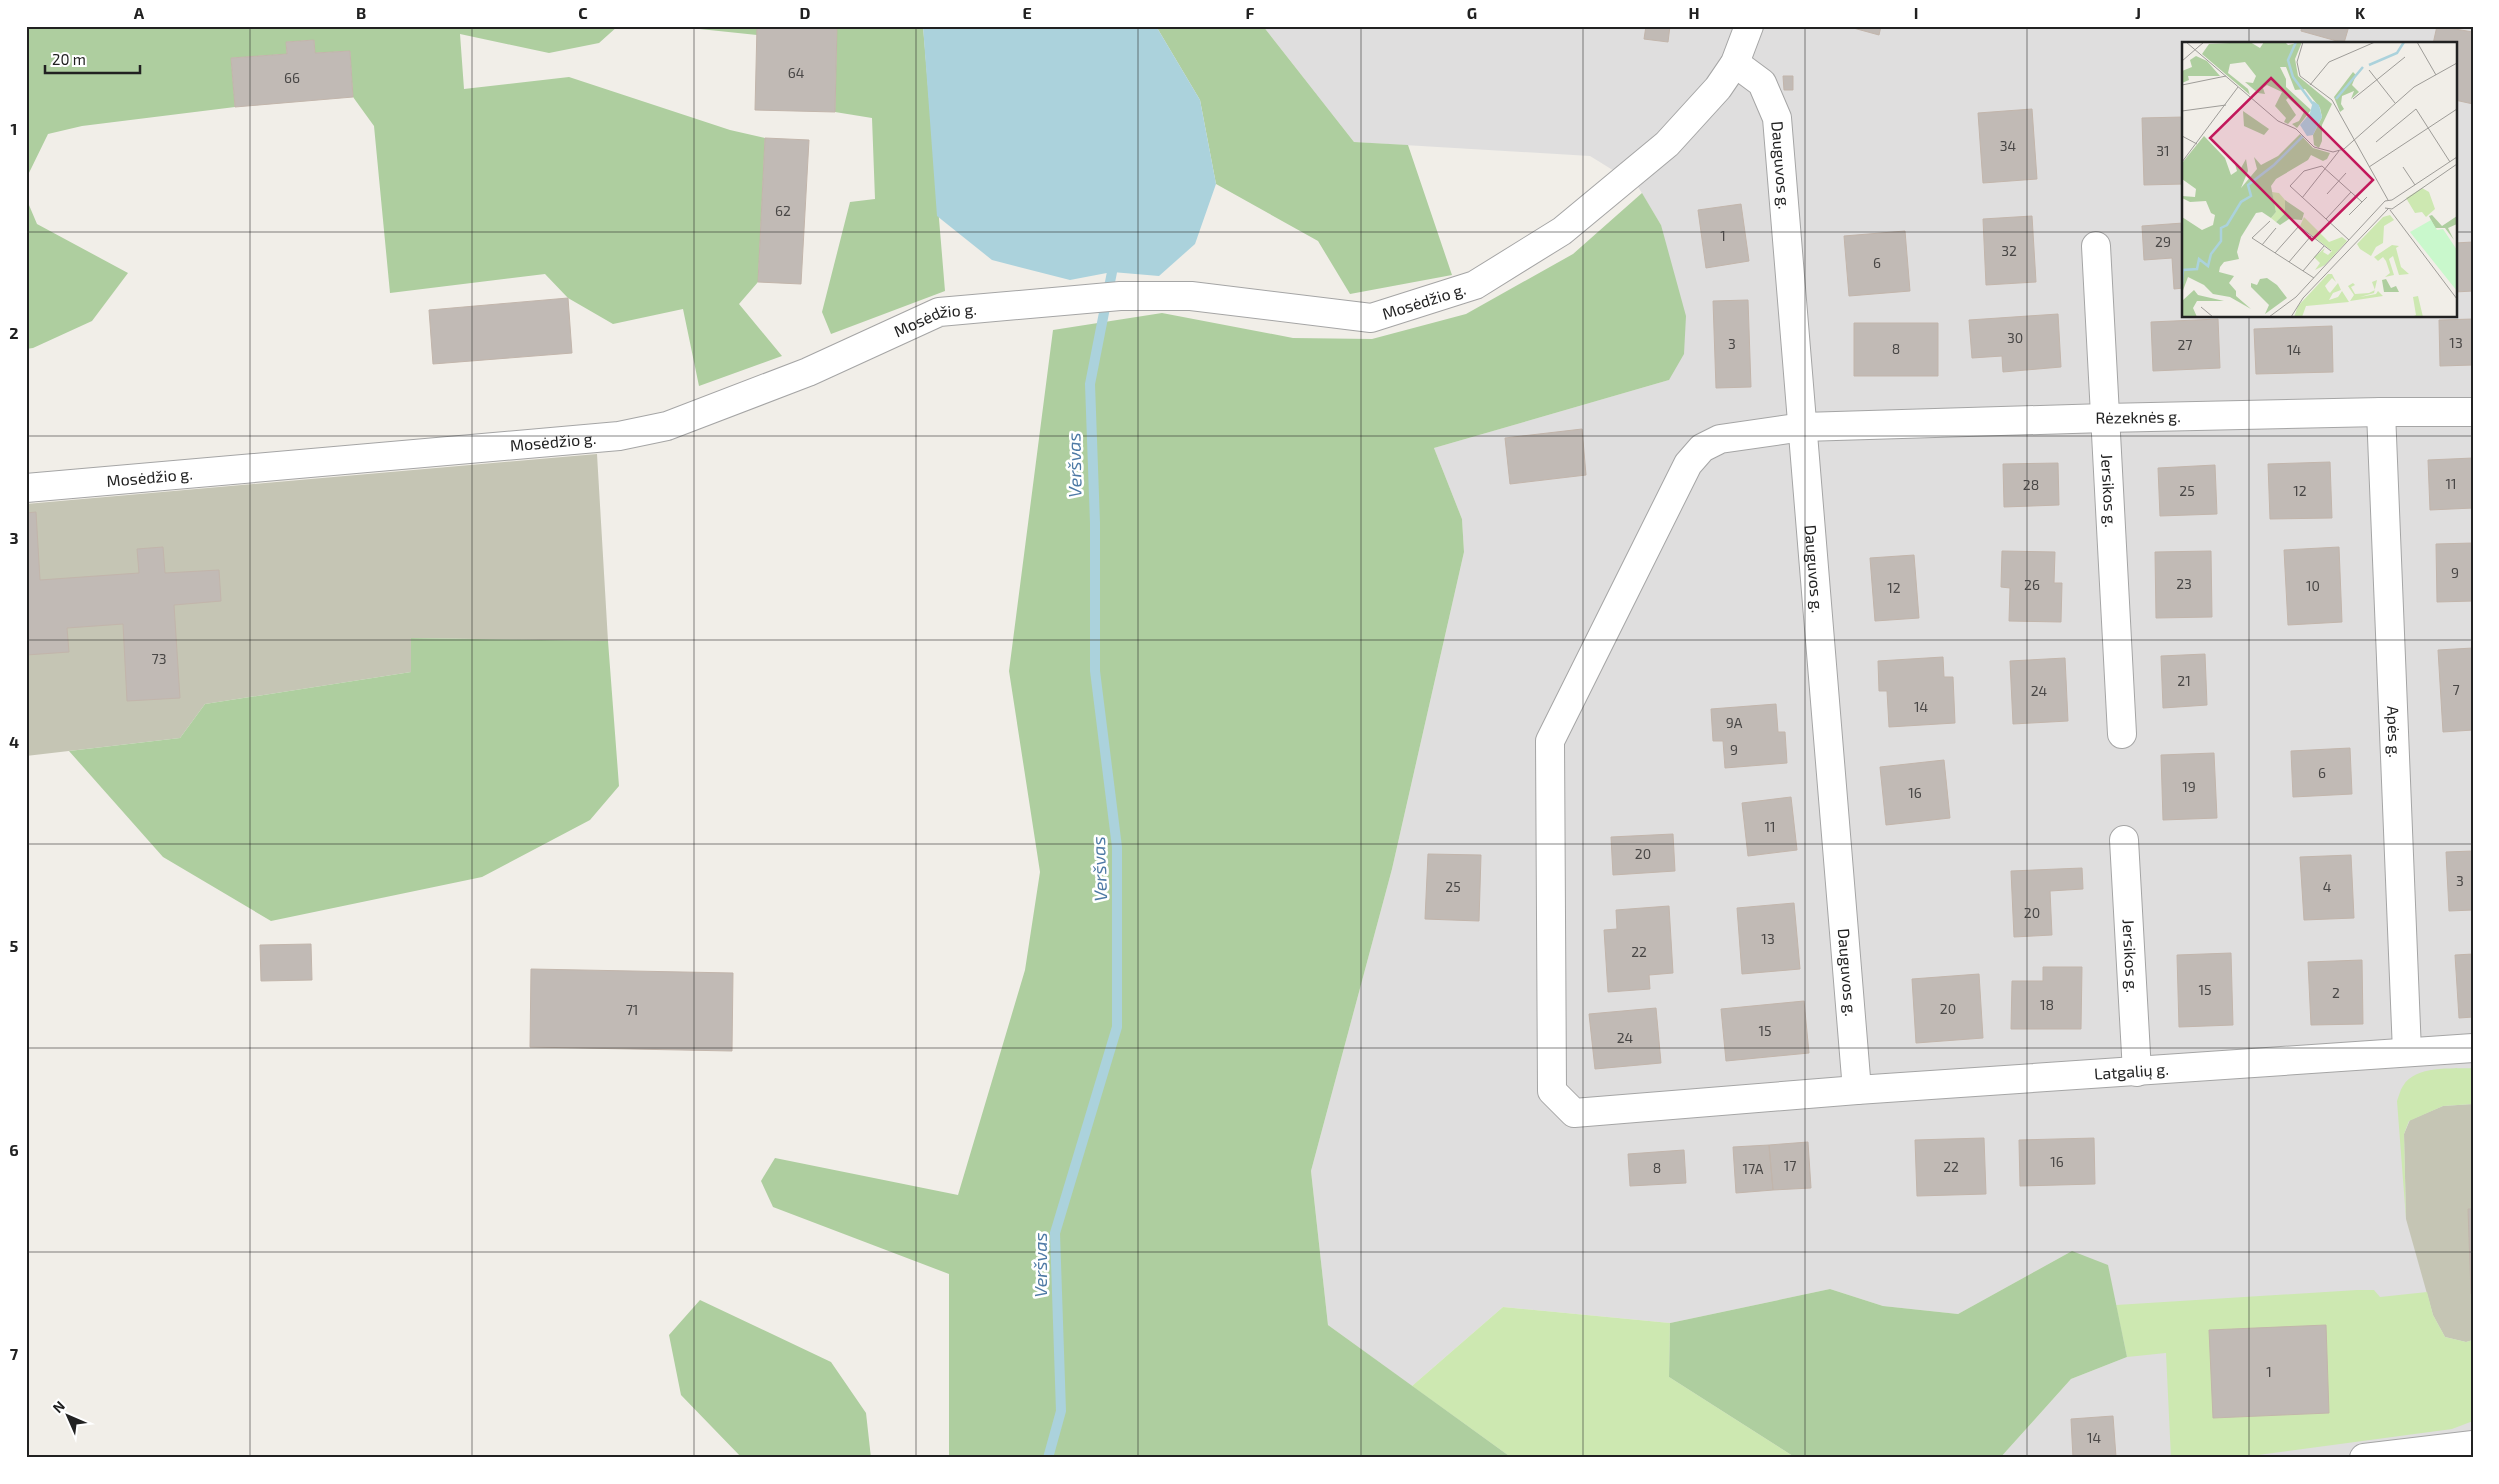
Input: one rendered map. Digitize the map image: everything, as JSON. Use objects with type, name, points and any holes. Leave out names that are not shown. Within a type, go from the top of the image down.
[{"type":"street","name":"Mosėdžio g.","points":[[26,488],[619,436],[667,426],[808,372],[940,312],[1052,300],[1120,296],[1191,296],[1371,318],[1475,285],[1562,231],[1667,144],[1718,88],[1736,63],[1749,26]]},
{"type":"street","name":"Dauguvos g.","points":[[1736,63],[1762,83],[1777,118],[1857,1090]]},
{"type":"street","name":"Jersikos g.","points":[[2096,246],[2122,734]]},
{"type":"street","name":"Apės g.","points":[[2381,412],[2406,1052]]},
{"type":"street","name":"Rėzeknės g.","points":[[1857,1090],[1574,1113],[1552,1091],[1550,741],[1688,464],[1702,448],[1720,439],[1803,427],[2105,418],[2473,412]]},
{"type":"street","name":"Jersikos g.","points":[[2124,840],[2137,1072]]},
{"type":"street","name":"Latgalių g.","points":[[1857,1090],[2473,1048]]},
{"type":"street","points":[[2364,1458],[2433,1454],[2473,1445]]},
{"type":"shaded area","points":[[1263,26],[2473,26],[2473,1458],[2000,1458],[2071,1379],[2127,1357],[2072,1251],[1958,1314],[1883,1306],[1830,1289],[1670,1323],[1503,1307],[1412,1386],[1328,1325],[1311,1171],[1392,869],[1464,552],[1462,519],[1434,448],[1669,380],[1661,225],[1637,185],[1590,156],[1354,142]]},
{"type":"shaded area","points":[[597,454],[608,641],[411,638],[411,672],[205,704],[180,738],[26,756],[26,504]]},
{"type":"shaded area","points":[[2473,1104],[2473,1340],[2466,1342],[2445,1337],[2433,1315],[2406,1219],[2404,1134],[2410,1120],[2443,1106]]},
{"type":"green space","points":[[26,26],[618,26],[599,43],[549,53],[460,34],[464,89],[569,77],[730,130],[765,138],[758,282],[739,304],[782,356],[699,386],[683,309],[613,324],[568,298],[545,274],[390,293],[374,126],[353,97],[350,51],[315,53],[314,40],[286,42],[287,54],[231,58],[235,107],[82,126],[48,134],[26,179]]},
{"type":"green space","points":[[671,26],[757,26],[757,35]]},
{"type":"green space","points":[[837,26],[923,26],[945,291],[831,334],[822,312],[850,202],[875,199],[872,118],[835,112]]},
{"type":"green space","points":[[1156,26],[1263,26],[1354,142],[1408,145],[1452,275],[1350,294],[1318,241],[1216,184],[1200,100]]},
{"type":"green space","points":[[1642,193],[1661,225],[1686,316],[1684,354],[1669,380],[1434,448],[1462,519],[1464,552],[1392,869],[1311,1171],[1328,1325],[1512,1458],[949,1458],[949,1274],[773,1207],[761,1181],[775,1158],[958,1195],[1025,970],[1040,872],[1009,671],[1053,330],[1162,313],[1293,338],[1372,339],[1466,314],[1573,254]]},
{"type":"green space","points":[[26,198],[37,224],[128,273],[92,321],[33,348],[26,349]]},
{"type":"green space","points":[[411,638],[608,641],[619,786],[590,820],[482,877],[271,921],[163,857],[69,751],[180,738],[205,704],[411,672]]},
{"type":"green space","points":[[2473,1068],[2473,1104],[2443,1106],[2409,1121],[2404,1134],[2406,1219],[2397,1101],[2401,1089],[2409,1079],[2425,1071]]},
{"type":"green space","points":[[2072,1251],[2108,1265],[2127,1357],[2071,1379],[2000,1458],[1796,1458],[1669,1377],[1670,1323],[1830,1289],[1883,1306],[1958,1314]]},
{"type":"green space","points":[[2374,1290],[2380,1297],[2427,1292],[2433,1315],[2445,1337],[2466,1342],[2473,1340],[2473,1421],[2452,1429],[2236,1458],[2171,1458],[2166,1353],[2127,1357],[2116,1305]]},
{"type":"green space","points":[[700,1300],[831,1362],[866,1413],[871,1458],[742,1458],[681,1395],[669,1335]]},
{"type":"green space","points":[[1503,1307],[1670,1323],[1669,1377],[1796,1458],[1512,1458],[1412,1386]]},
{"type":"water","points":[[923,26],[1156,26],[1200,100],[1216,184],[1195,244],[1159,276],[1112,272],[1070,280],[992,260],[937,216]]},
{"type":"building","points":[[757,26],[837,26],[835,112],[755,110]]},
{"type":"building","points":[[1646,26],[1670,26],[1668,42],[1644,39]]},
{"type":"building","points":[[1846,26],[1881,26],[1879,35]]},
{"type":"building","points":[[2302,26],[2349,26],[2344,42],[2301,31]]},
{"type":"building","points":[[2437,26],[2473,32],[2473,104],[2456,100],[2456,42],[2433,42]]},
{"type":"building","points":[[314,40],[315,53],[350,51],[353,97],[235,107],[231,58],[287,54],[286,42]]},
{"type":"building","points":[[1783,76],[1793,76],[1793,90],[1784,90]]},
{"type":"building","points":[[2032,109],[2037,179],[1983,183],[1978,113]]},
{"type":"building","points":[[2182,117],[2182,184],[2144,185],[2142,118]]},
{"type":"building","points":[[765,138],[809,140],[801,284],[758,282]]},
{"type":"building","points":[[1741,204],[1749,261],[1706,268],[1698,210]]},
{"type":"building","points":[[2032,216],[2036,282],[1986,285],[1983,219]]},
{"type":"building","points":[[2182,223],[2182,288],[2174,289],[2172,258],[2144,260],[2142,226]]},
{"type":"building","points":[[1905,231],[1910,291],[1849,296],[1844,236]]},
{"type":"building","points":[[2473,242],[2473,291],[2456,292],[2456,243]]},
{"type":"building","points":[[568,298],[572,353],[433,364],[429,310]]},
{"type":"building","points":[[1748,300],[1751,387],[1716,388],[1713,301]]},
{"type":"building","points":[[2058,314],[2061,367],[2003,372],[2002,356],[1972,358],[1969,320]]},
{"type":"building","points":[[2218,319],[2220,368],[2153,371],[2151,322]]},
{"type":"building","points":[[2473,319],[2473,365],[2440,366],[2439,320]]},
{"type":"building","points":[[1854,323],[1938,323],[1938,376],[1854,376]]},
{"type":"building","points":[[2332,326],[2333,372],[2256,374],[2254,329]]},
{"type":"building","points":[[1582,429],[1586,475],[1510,484],[1505,438]]},
{"type":"building","points":[[2473,458],[2473,508],[2430,510],[2428,460]]},
{"type":"building","points":[[2330,462],[2332,518],[2270,519],[2268,464]]},
{"type":"building","points":[[2058,463],[2059,505],[2004,507],[2003,464]]},
{"type":"building","points":[[2215,465],[2217,514],[2160,516],[2158,468]]},
{"type":"building","points":[[36,512],[40,580],[139,573],[137,549],[163,547],[165,573],[219,570],[221,601],[174,605],[180,698],[127,701],[123,624],[67,628],[69,652],[26,655],[26,513]]},
{"type":"building","points":[[2473,543],[2473,601],[2437,602],[2436,544]]},
{"type":"building","points":[[2339,547],[2342,622],[2288,625],[2284,550]]},
{"type":"building","points":[[2002,551],[2055,552],[2054,583],[2062,583],[2061,622],[2009,621],[2010,588],[2001,587]]},
{"type":"building","points":[[2211,551],[2212,617],[2156,618],[2155,552]]},
{"type":"building","points":[[1914,555],[1919,618],[1875,621],[1870,558]]},
{"type":"building","points":[[2473,648],[2473,730],[2443,732],[2438,650]]},
{"type":"building","points":[[2205,654],[2207,705],[2163,708],[2161,656]]},
{"type":"building","points":[[1943,657],[1944,677],[1953,677],[1955,723],[1889,727],[1887,691],[1879,691],[1878,661]]},
{"type":"building","points":[[2065,658],[2068,721],[2013,724],[2010,661]]},
{"type":"building","points":[[1776,704],[1778,732],[1785,732],[1787,763],[1725,768],[1723,741],[1713,741],[1711,709]]},
{"type":"building","points":[[2350,748],[2352,794],[2293,797],[2291,751]]},
{"type":"building","points":[[2214,753],[2217,818],[2163,820],[2161,755]]},
{"type":"building","points":[[1944,760],[1950,818],[1886,825],[1880,767]]},
{"type":"building","points":[[1791,797],[1797,850],[1748,856],[1742,803]]},
{"type":"building","points":[[1673,834],[1675,871],[1613,875],[1611,837]]},
{"type":"building","points":[[2473,851],[2473,910],[2449,911],[2446,852]]},
{"type":"building","points":[[1428,854],[1481,855],[1479,921],[1425,919]]},
{"type":"building","points":[[2351,855],[2354,918],[2304,920],[2300,857]]},
{"type":"building","points":[[2082,868],[2083,889],[2050,891],[2052,935],[2014,937],[2011,871]]},
{"type":"building","points":[[1794,903],[1800,969],[1742,974],[1737,908]]},
{"type":"building","points":[[1669,906],[1673,973],[1649,975],[1650,989],[1608,992],[1604,930],[1617,929],[1616,910]]},
{"type":"building","points":[[311,944],[312,980],[261,981],[260,945]]},
{"type":"building","points":[[2231,953],[2233,1025],[2179,1027],[2177,955]]},
{"type":"building","points":[[2473,954],[2473,1017],[2459,1018],[2455,955]]},
{"type":"building","points":[[2362,960],[2363,1024],[2311,1025],[2308,962]]},
{"type":"building","points":[[2043,967],[2082,967],[2081,1029],[2011,1029],[2012,981],[2043,981]]},
{"type":"building","points":[[531,969],[733,973],[732,1051],[530,1047]]},
{"type":"building","points":[[1979,974],[1983,1038],[1916,1043],[1912,979]]},
{"type":"building","points":[[1804,1001],[1809,1053],[1726,1061],[1721,1009]]},
{"type":"building","points":[[1656,1008],[1661,1063],[1595,1069],[1589,1014]]},
{"type":"building","points":[[1984,1138],[1986,1194],[1917,1196],[1915,1140]]},
{"type":"building","points":[[2094,1138],[2095,1184],[2020,1186],[2019,1140]]},
{"type":"building","points":[[1808,1142],[1811,1188],[1773,1190],[1769,1145]]},
{"type":"building","points":[[1769,1145],[1773,1190],[1736,1193],[1733,1147]]},
{"type":"building","points":[[1684,1150],[1686,1183],[1630,1186],[1628,1154]]},
{"type":"building","points":[[2468,1209],[2473,1209],[2473,1294],[2471,1294]]},
{"type":"building","points":[[2326,1325],[2329,1413],[2213,1418],[2209,1330]]},
{"type":"building","points":[[2113,1416],[2116,1457],[2073,1458],[2071,1419]]},
{"type":"waterway","name":"Veršvas","points":[[1048,1458],[1061,1411],[1055,1233],[1117,1027],[1117,847],[1095,671],[1095,523],[1090,384],[1112,272],[1107,260]]}]
